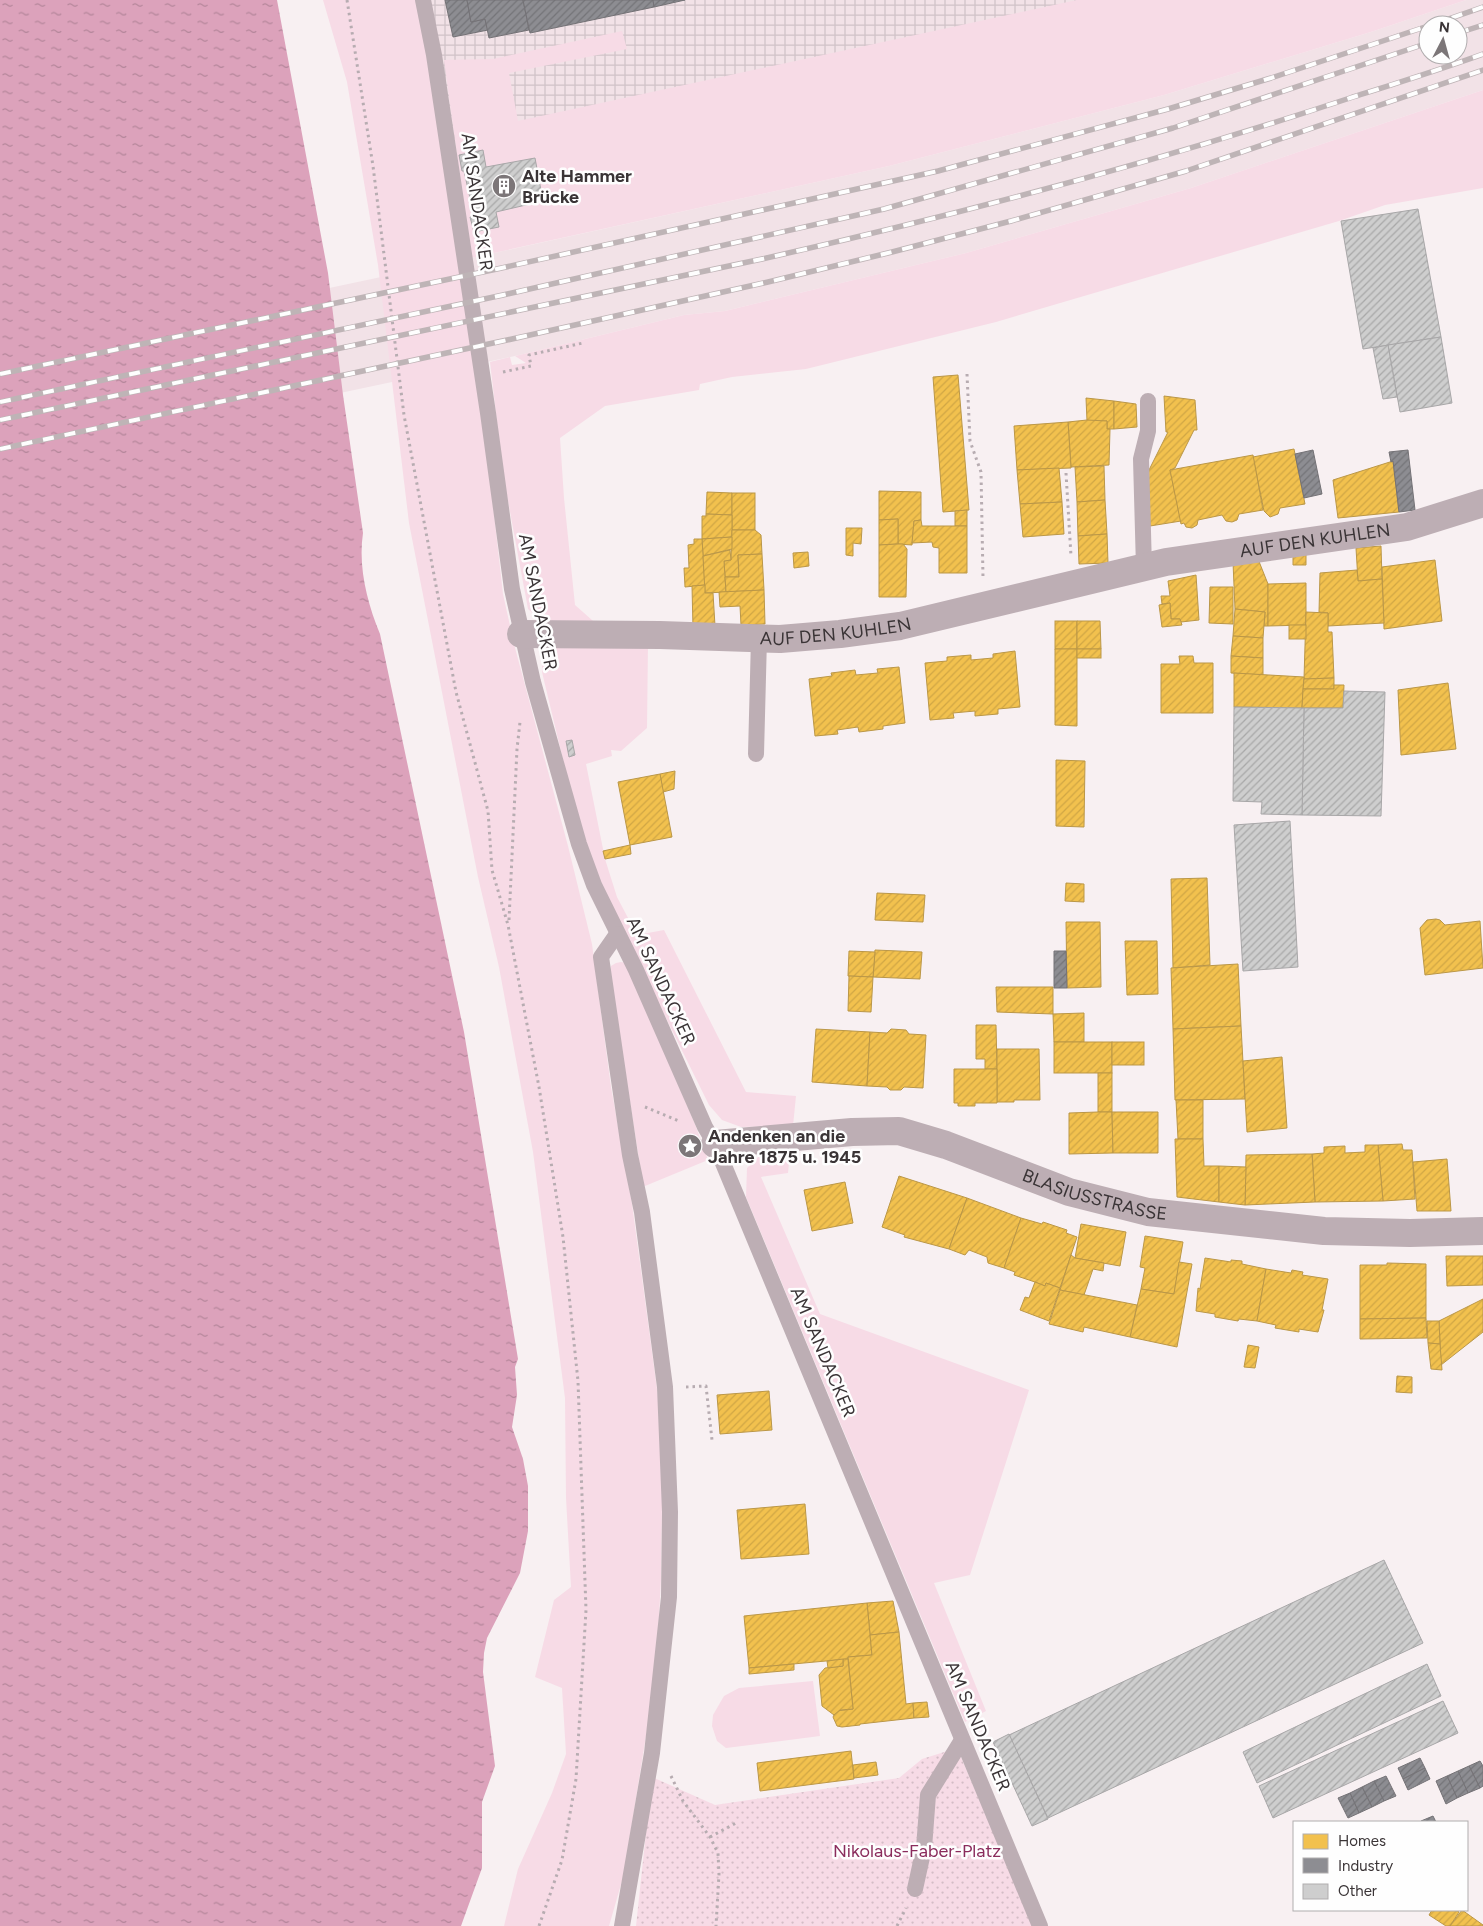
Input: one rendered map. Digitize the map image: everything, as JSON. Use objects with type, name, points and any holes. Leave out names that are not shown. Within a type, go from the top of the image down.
[{"type":"street","name":"AUF DEN KUHLEN","points":[[521,634],[660,635],[780,639],[900,626],[1166,562],[1407,528],[1483,504]]},
{"type":"street","name":"BLASIUSSTRASSE","points":[[710,1135],[899,1131],[946,1145],[1069,1192],[1148,1212],[1324,1231],[1483,1232]]},
{"type":"lane","name":"AM SANDACKER","points":[[423,0],[434,55],[512,589],[521,634],[579,844],[594,885],[636,970],[710,1135],[1040,1926]]},
{"type":"lane","points":[[1144,568],[1141,459],[1148,431],[1148,401]]},
{"type":"lane","points":[[756,754],[759,638]]},
{"type":"lane","points":[[617,934],[601,958],[630,1155],[642,1212],[665,1387],[670,1512],[669,1597],[652,1753],[622,1926]]},
{"type":"lane","points":[[915,1889],[924,1848],[928,1795],[962,1740]]},
{"type":"path","points":[[347,0],[372,166],[404,415],[456,692],[488,811],[492,870],[508,925],[539,1087],[563,1237],[578,1381],[586,1610],[576,1779],[562,1860],[539,1926]]},
{"type":"path","points":[[482,376],[531,366],[529,355],[584,343]]},
{"type":"path","points":[[967,374],[970,441],[981,472],[984,606]]},
{"type":"path","points":[[1066,473],[1073,584]]},
{"type":"path","points":[[508,925],[520,721]]},
{"type":"path","points":[[622,1096],[710,1135]]},
{"type":"path","points":[[665,1387],[706,1386],[712,1440]]},
{"type":"path","points":[[652,1753],[665,1765],[683,1801],[710,1837],[718,1853],[716,1926]]},
{"type":"path","points":[[710,1837],[736,1823]]},
{"type":"shaded area","points":[[425,0],[1104,0],[453,139]]},
{"type":"shaded area","points":[[1466,0],[1483,0],[1483,90],[1191,188],[966,253],[725,311],[684,315],[515,356],[0,465],[0,358],[494,253],[889,166],[1164,95],[1418,16],[1418,65],[1468,65],[1468,15],[1421,15]]},
{"type":"green space","points":[[323,0],[421,0],[477,362],[503,594],[514,644],[592,944],[611,1087],[632,1204],[663,1433],[661,1579],[656,1673],[624,1874],[609,1926],[504,1926],[518,1869],[552,1793],[566,1754],[562,1688],[535,1677],[554,1600],[571,1587],[566,1498],[565,1398],[533,1152],[499,967],[478,877],[409,523],[378,265],[347,82]]},
{"type":"green space","points":[[1077,0],[1466,0],[1374,31],[1164,95],[889,166],[471,258],[444,60],[493,59],[622,31],[627,49],[509,73],[518,121]]},
{"type":"green space","points":[[1483,90],[1483,188],[1385,205],[1339,221],[996,322],[806,369],[732,377],[700,384],[699,390],[605,406],[560,438],[575,605],[601,628],[542,622],[528,609],[503,474],[490,362],[510,357],[512,365],[526,363],[515,356],[684,315],[725,311],[966,253],[1191,188]]},
{"type":"green space","points":[[648,644],[647,728],[621,751],[611,750],[612,756],[586,764],[605,859],[617,897],[637,935],[664,930],[746,1092],[796,1096],[793,1126],[741,1127],[722,1120],[709,1105],[609,903],[582,839],[542,672],[542,663],[552,647]]},
{"type":"green space","points":[[621,962],[626,963],[695,1124],[708,1160],[645,1186],[643,1185],[610,974],[611,966]]},
{"type":"green space","points":[[790,1152],[788,1173],[761,1177],[820,1314],[1029,1390],[970,1575],[934,1583],[986,1711],[965,1722],[746,1197],[747,1168],[760,1155]]},
{"type":"green space","points":[[813,1681],[820,1736],[726,1748],[717,1741],[712,1726],[713,1715],[724,1696],[739,1688]]},
{"type":"green space","name":"Nikolaus-Faber-Platz","points":[[957,1748],[1034,1926],[636,1926],[652,1777],[715,1805],[899,1778],[922,1759]]},
{"type":"water","points":[[0,0],[277,0],[328,273],[363,533],[362,559],[365,584],[371,610],[380,634],[464,1032],[518,1359],[515,1367],[517,1395],[512,1427],[523,1459],[528,1486],[528,1531],[520,1573],[487,1638],[484,1653],[483,1672],[495,1766],[482,1802],[482,1868],[461,1926],[0,1926]]},
{"type":"building: Homes","points":[[958,375],[969,510],[943,512],[933,377]]},
{"type":"building: Homes","points":[[1164,396],[1195,400],[1197,430],[1194,430],[1175,468],[1170,470],[1181,521],[1150,526],[1148,472],[1168,432],[1166,432]]},
{"type":"building: Homes","points":[[1086,398],[1114,401],[1114,429],[1107,429],[1107,421],[1087,421]]},
{"type":"building: Homes","points":[[1114,401],[1136,404],[1137,427],[1114,429]]},
{"type":"building: Homes","points":[[1087,420],[1107,421],[1107,429],[1110,429],[1109,465],[1071,467],[1068,422]]},
{"type":"building: Homes","points":[[1068,422],[1071,468],[1017,470],[1014,426]]},
{"type":"building: Homes","points":[[1294,449],[1305,504],[1280,508],[1278,514],[1270,517],[1264,511],[1253,457]]},
{"type":"building: Homes","points":[[1253,455],[1263,510],[1239,514],[1237,520],[1232,522],[1226,521],[1222,515],[1198,520],[1197,525],[1192,528],[1186,527],[1184,523],[1181,524],[1170,470]]},
{"type":"building: Homes","points":[[1393,461],[1399,512],[1338,518],[1333,480]]},
{"type":"building: Homes","points":[[1104,466],[1105,500],[1077,502],[1075,467]]},
{"type":"building: Homes","points":[[1059,468],[1062,502],[1020,504],[1017,470]]},
{"type":"building: Homes","points":[[879,491],[921,492],[921,520],[914,521],[912,545],[898,544],[898,519],[879,520]]},
{"type":"building: Homes","points":[[707,492],[732,493],[732,515],[706,514]]},
{"type":"building: Homes","points":[[732,493],[755,493],[755,530],[732,530]]},
{"type":"building: Homes","points":[[1105,500],[1107,534],[1078,536],[1077,502]]},
{"type":"building: Homes","points":[[1062,502],[1064,534],[1023,537],[1020,504]]},
{"type":"building: Homes","points":[[967,510],[967,526],[955,526],[955,511]]},
{"type":"building: Homes","points":[[706,514],[732,515],[732,537],[702,539],[702,516],[706,516]]},
{"type":"building: Homes","points":[[898,519],[898,544],[879,545],[879,520]]},
{"type":"building: Homes","points":[[921,520],[922,526],[967,526],[967,573],[939,573],[939,548],[933,547],[932,542],[912,543],[914,521]]},
{"type":"building: Homes","points":[[846,528],[862,528],[861,544],[853,543],[853,556],[846,555]]},
{"type":"building: Homes","points":[[732,530],[755,530],[761,535],[762,554],[738,555],[739,577],[725,577],[724,561],[731,560]]},
{"type":"building: Homes","points":[[1107,534],[1108,563],[1079,564],[1078,536]]},
{"type":"building: Homes","points":[[732,537],[732,549],[703,556],[702,539]]},
{"type":"building: Homes","points":[[694,539],[702,539],[705,585],[685,587],[684,568],[689,568],[688,545],[694,544]]},
{"type":"building: Homes","points":[[903,544],[907,549],[906,597],[879,597],[879,545]]},
{"type":"building: Homes","points":[[1381,546],[1382,579],[1358,581],[1356,548]]},
{"type":"building: Homes","points":[[730,550],[731,560],[724,561],[726,592],[705,593],[703,556]]},
{"type":"building: Homes","points":[[808,552],[809,566],[794,568],[793,553]]},
{"type":"building: Homes","points":[[762,554],[764,590],[726,592],[725,577],[739,577],[738,555]]},
{"type":"building: Homes","points":[[1306,554],[1306,565],[1293,565],[1293,556]]},
{"type":"building: Homes","points":[[1258,559],[1268,584],[1268,626],[1264,626],[1265,612],[1235,609],[1233,562]]},
{"type":"building: Homes","points":[[1435,560],[1442,621],[1384,629],[1382,567]]},
{"type":"building: Homes","points":[[1357,570],[1358,581],[1382,579],[1384,623],[1328,626],[1328,613],[1319,612],[1320,573]]},
{"type":"building: Homes","points":[[1196,575],[1199,620],[1181,622],[1180,619],[1171,619],[1170,603],[1162,604],[1161,596],[1170,596],[1168,581]]},
{"type":"building: Homes","points":[[1306,583],[1306,625],[1268,626],[1268,584]]},
{"type":"building: Homes","points":[[705,585],[705,593],[713,593],[715,626],[693,628],[692,586]]},
{"type":"building: Homes","points":[[1210,587],[1233,587],[1233,624],[1209,623]]},
{"type":"building: Homes","points":[[764,590],[765,624],[741,625],[740,606],[720,607],[719,592]]},
{"type":"building: Homes","points":[[1170,603],[1171,619],[1180,619],[1182,625],[1162,627],[1159,605]]},
{"type":"building: Homes","points":[[1235,609],[1265,612],[1263,638],[1233,636]]},
{"type":"building: Homes","points":[[1306,612],[1328,613],[1328,632],[1332,632],[1334,678],[1304,679]]},
{"type":"building: Homes","points":[[1055,621],[1077,621],[1077,649],[1055,649]]},
{"type":"building: Homes","points":[[1077,621],[1100,621],[1101,649],[1077,649]]},
{"type":"building: Homes","points":[[1289,625],[1306,625],[1306,639],[1289,639]]},
{"type":"building: Homes","points":[[1233,636],[1263,638],[1263,658],[1231,656]]},
{"type":"building: Homes","points":[[1055,649],[1077,649],[1077,726],[1055,725]]},
{"type":"building: Homes","points":[[1077,649],[1101,649],[1101,658],[1077,658]]},
{"type":"building: Homes","points":[[1015,651],[1020,707],[998,709],[998,714],[975,716],[975,711],[953,713],[954,718],[930,720],[925,663],[947,661],[947,657],[971,655],[971,660],[993,658],[993,654]]},
{"type":"building: Homes","points":[[1179,656],[1193,656],[1194,663],[1213,663],[1213,713],[1161,713],[1161,664],[1180,664]]},
{"type":"building: Homes","points":[[1231,656],[1263,658],[1263,675],[1231,673]]},
{"type":"building: Homes","points":[[899,667],[905,723],[883,726],[883,729],[859,732],[858,727],[837,730],[838,734],[815,736],[809,679],[832,676],[831,673],[855,670],[856,675],[878,673],[877,669]]},
{"type":"building: Homes","points":[[1234,673],[1304,677],[1302,708],[1234,707]]},
{"type":"building: Homes","points":[[1334,678],[1334,689],[1303,689],[1304,679]]},
{"type":"building: Homes","points":[[1448,683],[1456,749],[1401,755],[1398,690]]},
{"type":"building: Homes","points":[[1334,685],[1344,685],[1343,708],[1302,708],[1303,689],[1334,689]]},
{"type":"building: Homes","points":[[1056,760],[1085,761],[1084,827],[1056,826]]},
{"type":"building: Homes","points":[[675,771],[674,789],[663,792],[660,774]]},
{"type":"building: Homes","points":[[660,774],[672,837],[630,845],[618,782]]},
{"type":"building: Homes","points":[[630,845],[631,854],[605,859],[603,851]]},
{"type":"building: Homes","points":[[1207,878],[1210,965],[1173,968],[1171,879]]},
{"type":"building: Homes","points":[[1066,883],[1084,884],[1084,902],[1065,901]]},
{"type":"building: Homes","points":[[877,893],[925,895],[923,922],[875,920]]},
{"type":"building: Homes","points":[[1436,919],[1445,925],[1480,921],[1483,968],[1425,975],[1420,928],[1427,920]]},
{"type":"building: Homes","points":[[1066,922],[1100,922],[1101,987],[1067,988]]},
{"type":"building: Homes","points":[[1125,941],[1157,941],[1158,994],[1127,995]]},
{"type":"building: Homes","points":[[875,950],[922,952],[920,979],[873,977]]},
{"type":"building: Homes","points":[[849,951],[875,952],[873,977],[848,976]]},
{"type":"building: Homes","points":[[1238,964],[1241,1026],[1173,1029],[1171,968]]},
{"type":"building: Homes","points":[[849,976],[873,977],[871,1012],[848,1011]]},
{"type":"building: Homes","points":[[996,987],[1053,987],[1053,1014],[997,1012]]},
{"type":"building: Homes","points":[[1084,1013],[1084,1042],[1054,1042],[1053,1014]]},
{"type":"building: Homes","points":[[976,1025],[996,1025],[997,1069],[985,1069],[985,1059],[976,1059]]},
{"type":"building: Homes","points":[[1241,1026],[1245,1099],[1175,1100],[1173,1029]]},
{"type":"building: Homes","points":[[816,1029],[870,1032],[867,1086],[812,1082]]},
{"type":"building: Homes","points":[[891,1029],[906,1030],[909,1034],[926,1035],[923,1088],[904,1087],[901,1090],[890,1090],[887,1087],[867,1086],[870,1032],[887,1033]]},
{"type":"building: Homes","points":[[1054,1042],[1112,1042],[1112,1073],[1054,1073]]},
{"type":"building: Homes","points":[[1112,1042],[1144,1042],[1144,1065],[1112,1065]]},
{"type":"building: Homes","points":[[997,1049],[1039,1049],[1040,1100],[997,1102]]},
{"type":"building: Homes","points":[[1282,1057],[1287,1128],[1247,1132],[1243,1061]]},
{"type":"building: Homes","points":[[954,1069],[997,1069],[997,1103],[975,1103],[975,1106],[958,1106],[958,1103],[954,1103]]},
{"type":"building: Homes","points":[[1098,1073],[1112,1073],[1112,1112],[1098,1112]]},
{"type":"building: Homes","points":[[1176,1100],[1203,1100],[1203,1139],[1178,1139]]},
{"type":"building: Homes","points":[[1112,1112],[1113,1153],[1069,1154],[1069,1113]]},
{"type":"building: Homes","points":[[1112,1112],[1158,1112],[1158,1153],[1113,1153]]},
{"type":"building: Homes","points":[[1175,1139],[1203,1139],[1204,1166],[1219,1166],[1219,1202],[1177,1197]]},
{"type":"building: Homes","points":[[1402,1144],[1403,1150],[1412,1150],[1415,1199],[1383,1201],[1378,1145]]},
{"type":"building: Homes","points":[[1365,1145],[1378,1145],[1383,1201],[1315,1202],[1312,1154],[1324,1153],[1324,1147],[1345,1146],[1345,1153],[1365,1152]]},
{"type":"building: Homes","points":[[1312,1154],[1315,1202],[1245,1205],[1246,1155]]},
{"type":"building: Homes","points":[[1447,1159],[1451,1211],[1417,1211],[1413,1162]]},
{"type":"building: Homes","points":[[1219,1166],[1246,1167],[1245,1205],[1219,1202]]},
{"type":"building: Homes","points":[[899,1176],[967,1198],[949,1249],[904,1237],[905,1235],[882,1227]]},
{"type":"building: Homes","points":[[845,1182],[853,1223],[812,1231],[804,1190]]},
{"type":"building: Homes","points":[[967,1198],[1021,1218],[1004,1268],[988,1263],[987,1257],[969,1250],[965,1255],[949,1249]]},
{"type":"building: Homes","points":[[1021,1218],[1042,1224],[1043,1222],[1067,1230],[1066,1233],[1077,1237],[1060,1288],[1046,1283],[1045,1286],[1014,1275],[1015,1272],[1004,1268]]},
{"type":"building: Homes","points":[[1081,1224],[1126,1232],[1120,1266],[1075,1258]]},
{"type":"building: Homes","points":[[1145,1236],[1183,1242],[1174,1294],[1141,1289],[1145,1268],[1140,1267]]},
{"type":"building: Homes","points":[[1071,1255],[1075,1258],[1104,1263],[1103,1271],[1093,1269],[1084,1295],[1060,1290]]},
{"type":"building: Homes","points":[[1446,1256],[1483,1256],[1483,1285],[1447,1286]]},
{"type":"building: Homes","points":[[1205,1258],[1231,1262],[1231,1260],[1242,1261],[1242,1264],[1266,1269],[1257,1321],[1239,1319],[1238,1321],[1196,1311],[1198,1288],[1200,1289]]},
{"type":"building: Homes","points":[[1179,1262],[1192,1264],[1177,1347],[1130,1337],[1141,1289],[1174,1294]]},
{"type":"building: Homes","points":[[1387,1263],[1426,1264],[1426,1318],[1360,1319],[1360,1265],[1387,1265]]},
{"type":"building: Homes","points":[[1266,1269],[1291,1273],[1292,1270],[1303,1272],[1302,1275],[1328,1279],[1322,1310],[1324,1310],[1318,1332],[1299,1329],[1299,1332],[1275,1328],[1276,1325],[1257,1321]]},
{"type":"building: Homes","points":[[1035,1282],[1045,1286],[1046,1283],[1060,1288],[1049,1321],[1020,1310],[1025,1297],[1029,1298]]},
{"type":"building: Homes","points":[[1060,1290],[1137,1305],[1130,1337],[1084,1327],[1083,1332],[1049,1324]]},
{"type":"building: Homes","points":[[1483,1299],[1483,1332],[1441,1365],[1439,1321]]},
{"type":"building: Homes","points":[[1426,1318],[1427,1338],[1360,1339],[1360,1319]]},
{"type":"building: Homes","points":[[1427,1321],[1439,1321],[1440,1344],[1428,1343]]},
{"type":"building: Homes","points":[[1428,1343],[1440,1344],[1442,1370],[1431,1369]]},
{"type":"building: Homes","points":[[1248,1345],[1259,1347],[1255,1368],[1244,1367]]},
{"type":"building: Homes","points":[[1397,1376],[1412,1377],[1412,1393],[1396,1392]]},
{"type":"building: Homes","points":[[769,1391],[772,1430],[720,1434],[717,1395]]},
{"type":"building: Homes","points":[[805,1504],[809,1554],[741,1559],[737,1510]]},
{"type":"building: Homes","points":[[893,1601],[899,1632],[870,1635],[867,1603]]},
{"type":"building: Homes","points":[[867,1603],[872,1655],[749,1668],[744,1616]]},
{"type":"building: Homes","points":[[899,1632],[906,1704],[913,1703],[914,1718],[842,1727],[837,1726],[833,1717],[836,1711],[853,1709],[848,1657],[872,1655],[870,1635]]},
{"type":"building: Homes","points":[[843,1659],[848,1659],[853,1709],[840,1710],[834,1715],[822,1706],[819,1675],[825,1668],[843,1666]]},
{"type":"building: Homes","points":[[843,1659],[843,1666],[828,1668],[827,1661]]},
{"type":"building: Homes","points":[[794,1664],[794,1670],[749,1674],[749,1668]]},
{"type":"building: Homes","points":[[927,1702],[929,1717],[914,1718],[913,1703]]},
{"type":"building: Homes","points":[[851,1751],[854,1779],[760,1791],[757,1763]]},
{"type":"building: Homes","points":[[876,1762],[878,1775],[854,1778],[853,1765]]},
{"type":"building: Homes","points":[[1431,1911],[1459,1912],[1450,1926],[1446,1926],[1429,1915]]},
{"type":"building: Homes","points":[[1461,1911],[1483,1925],[1483,1926],[1450,1926]]},
{"type":"building: Industry","points":[[445,0],[467,0],[471,22],[485,19],[488,30],[453,37]]},
{"type":"building: Industry","points":[[467,0],[523,0],[529,30],[489,38],[485,19],[471,22]]},
{"type":"building: Industry","points":[[523,0],[653,0],[654,7],[530,33]]},
{"type":"building: Industry","points":[[653,0],[685,0],[654,7]]},
{"type":"building: Industry","points":[[1313,450],[1322,494],[1304,498],[1295,454]]},
{"type":"building: Industry","points":[[1408,450],[1415,510],[1399,512],[1393,461],[1391,462],[1389,452]]},
{"type":"building: Industry","points":[[1054,951],[1066,951],[1067,988],[1054,988]]},
{"type":"building: Industry","points":[[1420,1758],[1425,1768],[1403,1779],[1398,1768]]},
{"type":"building: Industry","points":[[1480,1761],[1483,1766],[1483,1786],[1480,1788],[1469,1766]]},
{"type":"building: Industry","points":[[1469,1766],[1480,1788],[1468,1793],[1458,1771]]},
{"type":"building: Industry","points":[[1425,1768],[1430,1779],[1408,1790],[1403,1779]]},
{"type":"building: Industry","points":[[1458,1771],[1468,1793],[1457,1798],[1447,1776]]},
{"type":"building: Industry","points":[[1386,1776],[1396,1796],[1384,1801],[1374,1781]]},
{"type":"building: Industry","points":[[1447,1776],[1457,1798],[1446,1804],[1436,1781]]},
{"type":"building: Industry","points":[[1374,1781],[1384,1801],[1372,1807],[1362,1787]]},
{"type":"building: Industry","points":[[1362,1787],[1372,1807],[1359,1813],[1350,1793]]},
{"type":"building: Industry","points":[[1350,1793],[1359,1813],[1348,1818],[1338,1798]]},
{"type":"building: Industry","points":[[1433,1816],[1436,1821],[1421,1821]]},
{"type":"building: Other","name":"Alte Hammer Brücke","points":[[483,150],[486,167],[535,158],[543,201],[496,212],[499,227],[474,232],[470,217],[474,216],[459,155]]},
{"type":"building: Other","points":[[1418,209],[1441,337],[1363,349],[1341,221]]},
{"type":"building: Other","points":[[1441,337],[1452,403],[1400,412],[1388,345]]},
{"type":"building: Other","points":[[1388,345],[1397,397],[1383,399],[1373,348]]},
{"type":"building: Other","points":[[1344,691],[1385,692],[1381,816],[1302,815],[1304,708],[1343,708]]},
{"type":"building: Other","points":[[1234,707],[1304,708],[1302,815],[1261,814],[1262,802],[1233,801]]},
{"type":"building: Other","points":[[572,740],[575,755],[569,757],[566,741]]},
{"type":"building: Other","points":[[1290,821],[1298,967],[1243,971],[1234,825]]},
{"type":"building: Other","points":[[1384,1560],[1423,1643],[1048,1818],[1009,1735]]},
{"type":"building: Other","points":[[1427,1664],[1441,1696],[1257,1783],[1243,1752]]},
{"type":"building: Other","points":[[1443,1701],[1458,1733],[1273,1818],[1259,1786]]},
{"type":"building: Other","points":[[1009,1734],[1048,1819],[1032,1826],[993,1742]]},
{"type":"railway","points":[[1460,15],[1483,7]]},
{"type":"railway","points":[[1468,30],[1483,25]]},
{"type":"railway","points":[[0,374],[497,269],[938,171],[1168,109],[1271,78],[1418,29]]},
{"type":"railway","points":[[0,402],[503,295],[884,209],[1173,128],[1418,46]]},
{"type":"railway","points":[[0,420],[762,259],[911,224],[1058,186],[1205,144],[1483,54]]},
{"type":"railway","points":[[0,449],[512,339],[768,282],[892,252],[1011,221],[1186,171],[1483,70]]},
{"type":"place","name":"Alte Hammer Brücke","points":[[504,186]]},
{"type":"place","name":"Andenken an die Jahre 1875 u. 1945","points":[[690,1146]]}]
